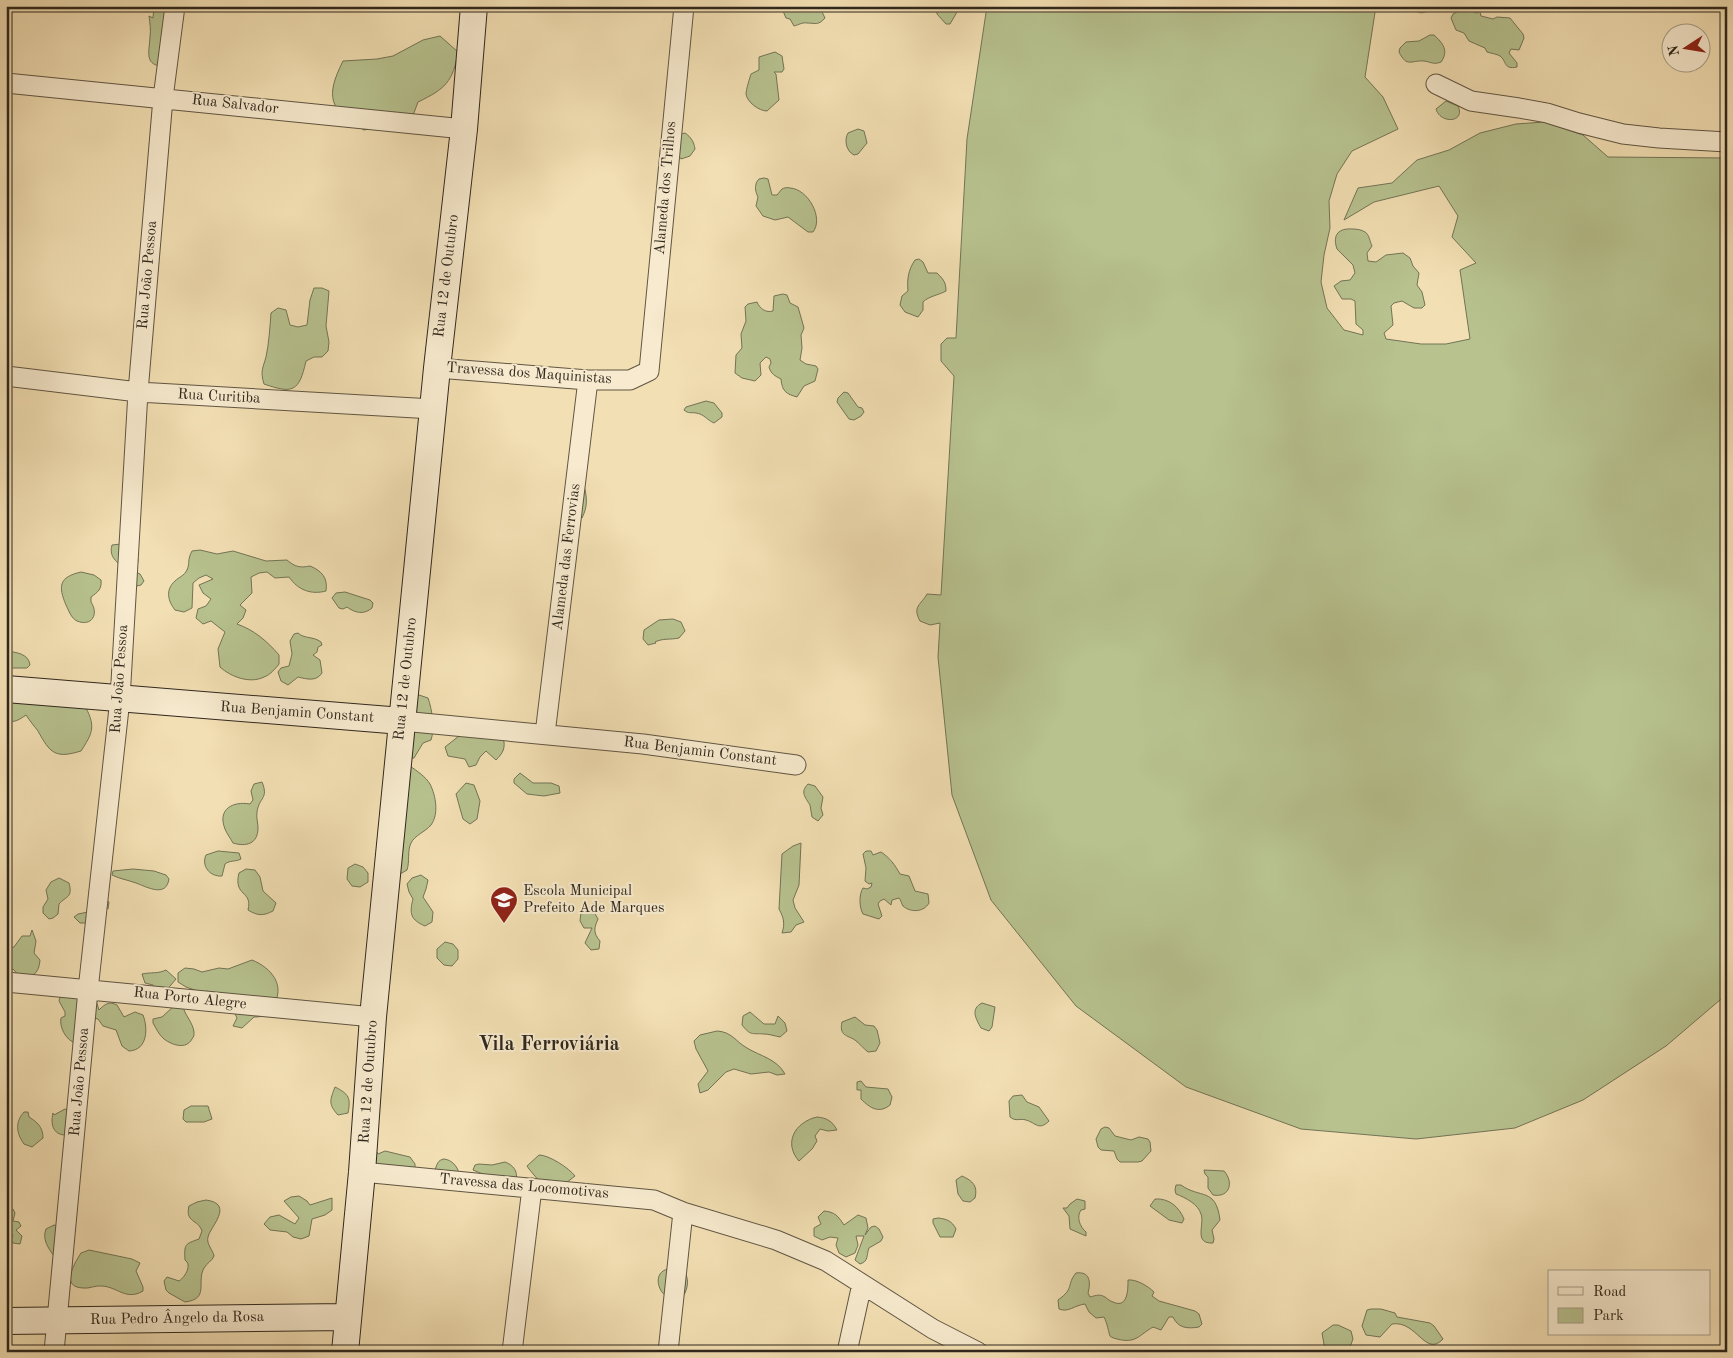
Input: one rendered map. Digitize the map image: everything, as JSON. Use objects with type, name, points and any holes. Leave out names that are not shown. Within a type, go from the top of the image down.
[{"type":"main road","name":"Rua 12 de Outubro","points":[[345,1352],[362,1172],[373,1017],[432,409],[464,129],[474,6]]},
{"type":"main road","name":"Rua Benjamin Constant","points":[[6,689],[402,721]]},
{"type":"main road","name":"Rua Pedro Ângelo da Rosa","points":[[6,1321],[348,1317]]},
{"type":"street","name":"Rua João Pessoa","points":[[54,1352],[88,990],[120,699],[138,392],[163,98],[174,6]]},
{"type":"street","name":"Alameda dos Trilhos","points":[[649,371],[684,6]]},
{"type":"street","name":"Rua Salvador","points":[[6,82],[464,129]]},
{"type":"street","points":[[1436,84],[1471,101],[1547,113],[1623,134],[1667,139],[1727,142]]},
{"type":"street","name":"Travessa dos Maquinistas","points":[[437,368],[588,380],[630,380],[649,371]]},
{"type":"street","name":"Rua Curitiba","points":[[6,376],[138,392],[432,409]]},
{"type":"street","name":"Alameda das Ferrovias","points":[[545,734],[588,380]]},
{"type":"street","name":"Rua Benjamin Constant","points":[[402,721],[643,744],[796,765]]},
{"type":"street","name":"Rua Porto Alegre","points":[[6,982],[373,1017]]},
{"type":"street","name":"Travessa das Locomotivas","points":[[362,1172],[654,1200],[683,1212],[776,1240],[826,1261],[933,1329],[978,1352]]},
{"type":"street","points":[[512,1352],[532,1188]]},
{"type":"street","points":[[668,1352],[683,1212]]},
{"type":"street","points":[[847,1352],[862,1284]]},
{"type":"green space","points":[[154,6],[181,6],[165,67],[154,64],[149,58],[149,16],[153,18]]},
{"type":"green space","points":[[785,6],[820,8],[825,18],[818,23],[804,23],[794,26],[790,19],[786,18],[783,11]]},
{"type":"green space","points":[[939,6],[956,6],[957,12],[950,24],[946,24],[937,14],[936,8]]},
{"type":"green space","points":[[987,6],[1059,6],[1074,8],[1083,6],[1376,6],[1365,77],[1383,97],[1398,129],[1352,151],[1337,174],[1329,201],[1330,228],[1321,282],[1327,308],[1344,330],[1363,335],[1363,330],[1356,324],[1355,301],[1342,299],[1334,286],[1341,281],[1350,280],[1355,273],[1353,265],[1337,249],[1335,239],[1340,231],[1355,229],[1366,233],[1372,246],[1367,253],[1368,261],[1376,262],[1386,255],[1403,253],[1410,258],[1413,266],[1419,273],[1417,285],[1422,292],[1425,305],[1422,308],[1414,308],[1402,301],[1394,303],[1391,306],[1393,325],[1384,333],[1386,339],[1421,344],[1446,344],[1470,339],[1460,270],[1476,263],[1452,237],[1458,216],[1439,186],[1374,202],[1344,220],[1358,188],[1392,183],[1417,160],[1449,150],[1480,133],[1516,124],[1544,122],[1583,135],[1608,157],[1727,158],[1727,994],[1666,1046],[1583,1100],[1515,1128],[1416,1139],[1301,1129],[1186,1087],[1076,1006],[991,900],[952,795],[938,657],[940,623],[930,625],[920,621],[917,612],[918,606],[927,594],[941,595],[954,376],[941,361],[941,344],[947,338],[956,338],[967,139]]},
{"type":"green space","points":[[1411,6],[1434,6],[1428,11],[1419,13]]},
{"type":"green space","points":[[1461,10],[1480,12],[1481,16],[1493,19],[1497,17],[1510,18],[1524,38],[1519,50],[1511,49],[1509,53],[1517,63],[1517,67],[1507,66],[1500,56],[1487,52],[1485,48],[1469,41],[1464,33],[1456,30],[1451,18],[1453,14]]},
{"type":"green space","points":[[1434,35],[1444,47],[1445,54],[1441,62],[1407,62],[1404,60],[1399,52],[1406,42],[1419,41]]},
{"type":"green space","points":[[440,36],[458,52],[453,71],[450,78],[441,88],[418,102],[412,118],[364,130],[343,116],[337,109],[333,93],[334,84],[343,61],[393,56],[423,40]]},
{"type":"green space","points":[[775,52],[782,56],[784,69],[782,72],[774,72],[776,74],[779,100],[767,111],[764,111],[754,106],[746,94],[751,74],[759,70],[759,57]]},
{"type":"green space","points":[[1446,101],[1458,106],[1460,112],[1456,118],[1451,120],[1438,114],[1436,109]]},
{"type":"green space","points":[[858,129],[864,131],[867,143],[858,154],[854,155],[846,145],[846,139],[848,133]]},
{"type":"green space","points":[[685,133],[692,140],[695,149],[690,156],[681,159],[675,151],[681,134]]},
{"type":"green space","points":[[759,179],[768,179],[772,195],[777,195],[782,189],[788,188],[803,193],[812,205],[817,219],[813,232],[808,232],[788,217],[775,220],[763,216],[756,206],[758,197],[756,183]]},
{"type":"green space","points":[[919,259],[923,262],[928,273],[937,273],[941,277],[945,283],[946,291],[923,302],[923,310],[918,317],[905,312],[900,305],[902,296],[908,291],[909,271],[915,260]]},
{"type":"green space","points":[[314,288],[322,288],[329,291],[326,326],[329,342],[328,351],[322,357],[314,357],[306,361],[301,379],[293,388],[282,389],[264,384],[262,373],[268,346],[271,313],[278,308],[286,310],[290,325],[298,327],[307,325],[310,300]]},
{"type":"green space","points":[[787,295],[790,303],[798,307],[804,328],[801,335],[802,348],[800,360],[806,364],[816,366],[818,369],[815,381],[804,386],[797,397],[785,391],[781,379],[775,376],[769,367],[770,359],[766,357],[760,363],[761,375],[755,381],[742,378],[735,373],[736,355],[742,348],[741,334],[746,321],[745,307],[748,304],[757,302],[764,310],[773,311],[774,296]]},
{"type":"green space","points":[[844,392],[848,393],[864,412],[854,420],[849,419],[837,402]]},
{"type":"green space","points":[[706,401],[714,403],[722,413],[722,417],[714,423],[701,415],[684,410],[686,407]]},
{"type":"green space","points":[[584,485],[586,502],[582,518],[574,514]]},
{"type":"green space","points":[[121,544],[136,552],[138,560],[136,572],[140,574],[144,581],[141,585],[137,586],[135,584],[113,557],[112,545]]},
{"type":"green space","points":[[200,550],[217,554],[233,551],[266,561],[287,560],[298,566],[314,568],[325,579],[326,591],[310,592],[296,585],[289,577],[275,578],[267,572],[251,577],[252,593],[240,605],[246,610],[243,618],[237,624],[260,636],[279,655],[279,664],[266,676],[247,680],[230,674],[220,667],[218,649],[225,632],[211,621],[203,624],[196,618],[198,609],[206,606],[211,599],[203,593],[199,585],[213,579],[206,575],[193,583],[192,608],[184,612],[175,610],[171,603],[169,592],[172,584],[186,572],[192,551]]},
{"type":"green space","points":[[81,572],[94,575],[101,580],[99,590],[91,597],[94,611],[93,618],[87,622],[77,621],[73,618],[66,605],[61,588],[64,580]]},
{"type":"green space","points":[[345,592],[370,600],[373,603],[372,608],[366,612],[359,612],[347,607],[339,608],[332,598],[336,593]]},
{"type":"green space","points":[[673,619],[681,622],[685,631],[679,638],[661,640],[648,645],[643,639],[644,630],[659,620]]},
{"type":"green space","points":[[298,633],[321,642],[322,645],[318,647],[317,652],[313,655],[320,660],[322,673],[314,679],[298,677],[288,685],[281,681],[278,672],[281,668],[289,666],[292,654],[290,641],[294,634]]},
{"type":"green space","points":[[6,651],[25,656],[30,665],[27,668],[6,668]]},
{"type":"green space","points":[[6,686],[86,708],[92,725],[88,740],[81,751],[65,754],[54,752],[46,745],[26,715],[14,721],[6,720]]},
{"type":"green space","points":[[419,695],[428,698],[431,708],[433,730],[431,740],[423,743],[414,758],[406,758],[411,697]]},
{"type":"green space","points":[[472,728],[486,738],[503,737],[503,750],[496,760],[486,751],[476,765],[469,767],[465,759],[448,756],[445,747],[459,736],[464,729]]},
{"type":"green space","points":[[410,766],[430,784],[434,794],[436,810],[434,821],[431,825],[411,843],[407,870],[400,874]]},
{"type":"green space","points":[[520,773],[533,783],[551,783],[559,786],[560,793],[544,796],[527,794],[514,783],[514,779]]},
{"type":"green space","points":[[262,782],[264,795],[257,812],[258,828],[256,838],[247,844],[233,843],[226,831],[223,816],[228,808],[233,805],[250,804],[253,800],[251,791],[254,784]]},
{"type":"green space","points":[[466,783],[474,785],[480,801],[477,819],[470,824],[463,819],[456,794]]},
{"type":"green space","points":[[808,784],[815,786],[823,797],[821,808],[823,815],[818,821],[812,817],[810,805],[804,794]]},
{"type":"green space","points":[[801,843],[799,885],[793,900],[795,908],[804,922],[796,925],[791,932],[782,933],[784,921],[779,909],[782,854]]},
{"type":"green space","points":[[218,851],[239,853],[241,859],[225,864],[222,876],[210,873],[205,863],[206,855]]},
{"type":"green space","points":[[866,851],[871,851],[873,855],[881,852],[892,862],[900,874],[909,876],[915,891],[928,894],[929,903],[927,906],[921,910],[910,910],[903,906],[899,898],[892,900],[891,905],[884,899],[878,904],[882,916],[879,919],[863,914],[860,897],[863,888],[871,887],[872,883],[869,884],[865,881],[866,868],[863,854]]},
{"type":"green space","points":[[355,864],[363,867],[368,873],[368,882],[360,887],[352,886],[347,879],[348,868]]},
{"type":"green space","points":[[133,869],[154,871],[166,875],[169,879],[167,885],[160,890],[150,889],[112,875],[113,871]]},
{"type":"green space","points":[[246,869],[255,870],[260,877],[263,891],[276,903],[273,911],[261,915],[248,910],[248,899],[241,890],[238,881],[239,873]]},
{"type":"green space","points":[[421,875],[428,880],[423,897],[433,912],[432,922],[425,926],[412,916],[413,899],[407,884],[412,878]]},
{"type":"green space","points":[[59,878],[69,883],[70,891],[68,896],[59,904],[58,914],[49,919],[43,913],[43,907],[48,899],[46,890],[51,882]]},
{"type":"green space","points":[[106,899],[109,902],[108,909],[104,908],[89,923],[80,923],[74,917],[88,912]]},
{"type":"green space","points":[[595,901],[601,907],[594,912],[598,919],[595,933],[600,941],[599,949],[591,950],[585,943],[592,928],[584,928],[580,921],[581,912],[589,908]]},
{"type":"green space","points":[[32,930],[36,941],[34,953],[40,960],[37,971],[30,977],[22,979],[13,969],[6,974],[6,949],[14,947],[22,936],[30,936]]},
{"type":"green space","points":[[445,942],[453,944],[458,950],[458,959],[452,966],[444,965],[437,958],[437,949]]},
{"type":"green space","points":[[252,960],[266,968],[275,978],[278,991],[277,999],[269,1012],[263,1016],[254,1017],[242,1028],[233,1026],[237,1018],[235,1013],[220,999],[207,991],[203,993],[178,982],[178,973],[185,968],[202,972],[219,968],[228,969]]},
{"type":"green space","points":[[166,970],[176,979],[165,992],[157,993],[153,985],[145,983],[142,974]]},
{"type":"green space","points":[[61,993],[95,997],[99,1010],[103,1006],[112,1003],[117,1005],[124,1017],[135,1012],[143,1015],[146,1032],[143,1043],[135,1050],[129,1051],[122,1046],[116,1030],[103,1026],[98,1019],[94,1018],[75,1043],[66,1036],[62,1029],[61,1018],[65,1016],[65,1012],[59,1001]]},
{"type":"green space","points":[[982,1003],[995,1007],[992,1027],[989,1031],[981,1028],[975,1014],[976,1008]]},
{"type":"green space","points":[[175,1005],[183,1007],[194,1032],[194,1037],[183,1045],[175,1045],[164,1039],[153,1023],[153,1019],[162,1017]]},
{"type":"green space","points":[[750,1012],[764,1024],[775,1024],[778,1016],[785,1023],[787,1031],[780,1037],[768,1034],[754,1034],[747,1031],[742,1025],[743,1016]]},
{"type":"green space","points":[[855,1017],[865,1025],[874,1026],[877,1030],[880,1043],[876,1051],[868,1052],[855,1040],[843,1033],[842,1022]]},
{"type":"green space","points":[[717,1031],[730,1035],[747,1048],[773,1061],[785,1074],[777,1075],[769,1072],[751,1074],[734,1069],[726,1072],[708,1090],[700,1093],[698,1084],[708,1071],[696,1049],[694,1041],[700,1035]]},
{"type":"green space","points":[[861,1081],[866,1087],[888,1089],[892,1097],[890,1105],[886,1108],[875,1109],[864,1102],[861,1099],[861,1090],[857,1090],[857,1082]]},
{"type":"green space","points":[[335,1087],[348,1097],[348,1113],[338,1115],[331,1105]]},
{"type":"green space","points":[[1022,1095],[1027,1102],[1039,1107],[1049,1121],[1046,1124],[1040,1126],[1026,1120],[1010,1117],[1009,1101],[1013,1096]]},
{"type":"green space","points":[[191,1106],[208,1106],[212,1119],[204,1122],[186,1122],[183,1119],[184,1110]]},
{"type":"green space","points":[[65,1109],[69,1111],[68,1135],[56,1132],[52,1122],[53,1113],[54,1115]]},
{"type":"green space","points":[[24,1112],[28,1112],[29,1117],[39,1125],[43,1134],[43,1138],[32,1147],[24,1144],[18,1132],[19,1120]]},
{"type":"green space","points":[[817,1117],[829,1120],[837,1130],[828,1131],[820,1129],[815,1136],[817,1141],[812,1149],[799,1161],[792,1147],[794,1134],[803,1123]]},
{"type":"green space","points":[[1109,1128],[1115,1136],[1131,1140],[1139,1137],[1148,1139],[1151,1151],[1142,1161],[1120,1162],[1114,1151],[1101,1150],[1098,1147],[1096,1139],[1101,1129]]},
{"type":"green space","points":[[385,1151],[410,1157],[415,1164],[415,1169],[375,1167],[372,1153],[377,1152],[378,1154]]},
{"type":"green space","points":[[539,1155],[558,1162],[575,1176],[562,1186],[548,1180],[540,1182],[527,1166]]},
{"type":"green space","points":[[444,1159],[454,1164],[459,1173],[435,1170],[439,1161]]},
{"type":"green space","points":[[505,1162],[514,1169],[516,1179],[485,1175],[473,1170],[475,1165],[479,1164],[492,1165]]},
{"type":"green space","points":[[1204,1170],[1224,1171],[1229,1180],[1227,1192],[1213,1195],[1208,1188],[1208,1177]]},
{"type":"green space","points":[[962,1176],[972,1182],[975,1187],[975,1198],[970,1202],[963,1201],[958,1194],[956,1180]]},
{"type":"green space","points":[[1176,1185],[1181,1185],[1206,1195],[1215,1203],[1220,1220],[1212,1230],[1213,1243],[1203,1240],[1201,1237],[1201,1214],[1191,1202],[1176,1194]]},
{"type":"green space","points":[[299,1196],[310,1205],[332,1198],[332,1210],[325,1215],[312,1219],[309,1236],[301,1239],[293,1237],[287,1232],[270,1230],[264,1224],[270,1217],[279,1215],[295,1224],[299,1218],[284,1201],[291,1197]]},
{"type":"green space","points":[[1077,1199],[1085,1201],[1085,1209],[1081,1210],[1079,1219],[1080,1225],[1086,1232],[1086,1236],[1070,1229],[1069,1216],[1063,1208],[1067,1208]]},
{"type":"green space","points":[[1155,1199],[1165,1200],[1176,1207],[1184,1219],[1182,1223],[1169,1220],[1150,1206]]},
{"type":"green space","points":[[206,1200],[214,1202],[219,1206],[220,1211],[208,1237],[214,1256],[205,1266],[202,1273],[200,1294],[193,1300],[185,1302],[166,1290],[164,1281],[167,1277],[179,1281],[186,1273],[188,1265],[185,1260],[186,1245],[199,1239],[202,1231],[198,1224],[190,1218],[189,1206]]},
{"type":"green space","points":[[13,1209],[15,1213],[13,1221],[19,1222],[21,1226],[16,1230],[22,1236],[20,1244],[13,1243],[11,1239],[13,1235],[6,1231],[6,1211]]},
{"type":"green space","points":[[824,1211],[836,1215],[844,1225],[858,1215],[866,1218],[868,1228],[865,1235],[871,1227],[875,1226],[879,1229],[883,1237],[881,1241],[869,1248],[865,1261],[860,1264],[855,1260],[864,1236],[856,1236],[858,1245],[855,1253],[846,1257],[839,1253],[836,1245],[838,1238],[830,1237],[822,1240],[814,1236],[814,1228],[821,1224],[818,1217]]},
{"type":"green space","points":[[938,1218],[953,1224],[956,1229],[953,1237],[940,1237],[933,1223],[933,1219]]},
{"type":"green space","points":[[54,1225],[63,1227],[54,1256],[45,1240],[45,1233],[46,1229]]},
{"type":"green space","points":[[89,1250],[132,1259],[140,1263],[136,1271],[143,1291],[132,1295],[108,1287],[83,1288],[72,1284],[70,1279],[75,1263],[81,1253]]},
{"type":"green space","points":[[668,1269],[685,1273],[687,1276],[687,1286],[681,1299],[668,1297],[659,1287],[660,1274]]},
{"type":"green space","points":[[1076,1273],[1087,1276],[1090,1297],[1101,1295],[1112,1301],[1122,1303],[1126,1297],[1128,1280],[1135,1281],[1142,1283],[1154,1292],[1152,1296],[1159,1301],[1195,1311],[1199,1314],[1202,1324],[1199,1327],[1187,1328],[1180,1326],[1173,1317],[1169,1317],[1161,1330],[1153,1327],[1133,1340],[1112,1338],[1104,1317],[1096,1318],[1089,1312],[1085,1304],[1065,1310],[1059,1309],[1058,1300],[1069,1289]]},
{"type":"green space","points":[[1381,1309],[1395,1313],[1397,1317],[1430,1323],[1443,1339],[1437,1344],[1431,1344],[1401,1324],[1392,1324],[1380,1337],[1366,1335],[1362,1326],[1367,1310]]},
{"type":"green space","points":[[1333,1325],[1338,1325],[1351,1331],[1353,1339],[1348,1352],[1327,1352],[1325,1350],[1322,1333]]},
{"type":"place","name":"Escola Municipal Prefeito Ade Marques","points":[[504,924]]},
{"type":"district","name":"Vila Ferroviária","points":[[549,1045]]}]
